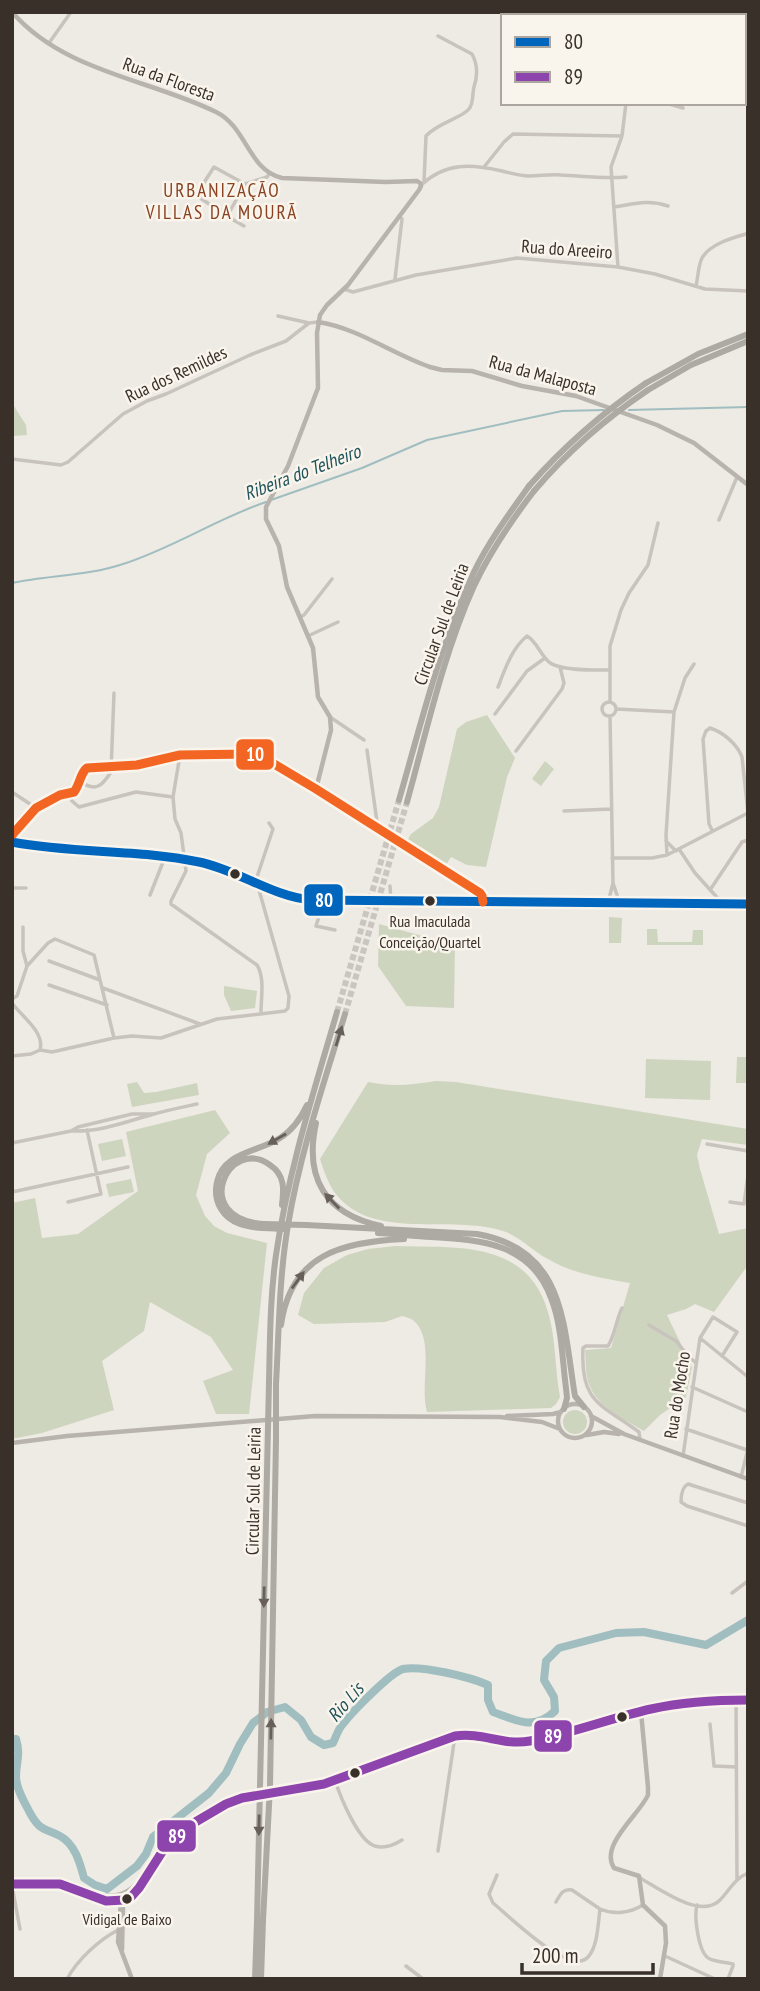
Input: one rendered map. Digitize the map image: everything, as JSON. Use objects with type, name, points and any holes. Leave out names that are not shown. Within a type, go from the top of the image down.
[{"type":"highway","name":"Circular Sul de Leiria","points":[[647,387],[698,354],[748,334]]},
{"type":"highway","name":"Circular Sul de Leiria","points":[[403,801],[446,643],[465,593],[498,529],[575,438],[611,407],[691,365],[748,341]]},
{"type":"highway","name":"Circular Sul de Leiria","points":[[261,1979],[260,1921],[273,1383],[272,1293],[282,1219],[337,1012]]},
{"type":"highway","name":"Circular Sul de Leiria","points":[[273,1383],[288,1224],[298,1177],[345,1014]]},
{"type":"highway","points":[[318,1077],[304,1112],[290,1130],[280,1139],[233,1159],[222,1169],[217,1181],[216,1197],[226,1216],[240,1225],[466,1233],[490,1237],[514,1246],[534,1260],[548,1278],[559,1303],[575,1396],[584,1407]]},
{"type":"highway","points":[[318,1104],[320,1109],[312,1156],[315,1174],[324,1192],[337,1207],[352,1217],[393,1229]]},
{"type":"highway","points":[[263,1226],[234,1215],[227,1209],[222,1197],[225,1176],[230,1168],[244,1160],[264,1161],[278,1171],[284,1188],[282,1219]]},
{"type":"highway","points":[[306,1227],[474,1240],[498,1245],[524,1260],[536,1272],[548,1291],[555,1312],[567,1398],[563,1410]]},
{"type":"highway","points":[[278,1344],[288,1296],[299,1277],[315,1261],[333,1250],[350,1245],[376,1240],[424,1237]]},
{"type":"highway","name":"Circular Sul de Leiria","points":[[255,1979],[260,1921]]},
{"type":"main road","name":"Rua da Floresta","points":[[12,12],[48,44],[117,75],[221,114],[238,131],[258,163],[269,174]]},
{"type":"main road","points":[[269,174],[282,178],[423,183],[344,289],[324,308],[318,322],[318,388],[293,456],[271,497],[266,513],[281,553],[288,590],[315,656],[318,697],[330,717],[331,730],[316,789],[480,893],[484,902]]},
{"type":"main road","name":"Rua da Malaposta","points":[[318,322],[362,336],[430,367],[472,371],[522,386],[576,396],[657,425],[694,443],[748,485]]},
{"type":"main road","points":[[12,842],[185,860],[217,867],[295,898],[324,901],[748,904]]},
{"type":"main road","points":[[12,1443],[289,1418],[348,1415],[500,1417],[553,1414],[571,1405],[584,1407],[591,1416],[624,1434],[748,1479]]},
{"type":"main road","points":[[560,1429],[559,1420],[563,1410]]},
{"type":"main road","points":[[584,1436],[592,1425],[591,1416]]},
{"type":"main road","points":[[500,1417],[542,1422],[573,1438],[604,1432],[624,1434]]},
{"type":"main road","points":[[12,1885],[60,1884],[93,1895],[120,1898],[149,1873],[170,1843],[199,1820],[235,1800],[312,1787],[455,1737],[474,1735],[507,1742],[529,1742],[678,1704],[748,1700]]},
{"type":"main road","points":[[641,1712],[648,1795],[616,1841],[610,1860],[614,1867],[634,1873],[640,1878],[643,1905],[665,1926],[665,1956],[660,1979]]},
{"type":"main road","points":[[120,1898],[122,1952],[132,1979]]},
{"type":"street","points":[[48,44],[71,12]]},
{"type":"street","points":[[423,183],[426,136],[436,127],[467,111],[478,76],[472,54],[438,36]]},
{"type":"street","points":[[618,267],[611,178],[613,160],[622,136],[626,105]]},
{"type":"street","points":[[673,105],[683,108]]},
{"type":"street","points":[[484,167],[503,142],[513,134],[622,136]]},
{"type":"street","points":[[196,195],[214,167],[245,184]]},
{"type":"street","points":[[423,183],[450,167],[484,167],[529,176],[551,174],[626,177]]},
{"type":"street","points":[[228,212],[245,184],[269,174]]},
{"type":"street","points":[[188,190],[228,212]]},
{"type":"street","points":[[614,207],[646,201],[667,206]]},
{"type":"street","points":[[228,212],[230,218],[244,226]]},
{"type":"street","points":[[395,280],[402,219],[399,216]]},
{"type":"street","points":[[696,286],[702,257],[730,238],[747,234]]},
{"type":"street","name":"Rua do Areeiro","points":[[344,289],[353,292],[395,280],[517,258],[618,267],[717,290],[748,290]]},
{"type":"street","points":[[278,316],[309,324]]},
{"type":"street","name":"Rua dos Remildes","points":[[12,459],[61,465],[68,462],[123,414],[286,341],[309,324],[318,322]]},
{"type":"street","points":[[719,520],[737,477]]},
{"type":"street","points":[[610,702],[610,646],[621,610],[648,565],[658,523]]},
{"type":"street","points":[[300,617],[332,579]]},
{"type":"street","points":[[308,636],[338,622]]},
{"type":"street","points":[[498,687],[510,657],[523,639],[529,637],[552,664],[610,670]]},
{"type":"street","points":[[495,714],[527,671],[545,658]]},
{"type":"street","points":[[667,855],[674,712],[681,685],[694,664]]},
{"type":"street","points":[[516,751],[562,689],[564,682],[561,667]]},
{"type":"street","points":[[81,782],[91,788],[98,786],[113,767],[114,693]]},
{"type":"street","points":[[610,702],[616,709]]},
{"type":"street","points":[[610,702],[602,708],[604,713],[610,716]]},
{"type":"street","points":[[616,709],[674,712]]},
{"type":"street","points":[[616,709],[610,716],[612,858],[613,883],[620,904]]},
{"type":"street","points":[[330,717],[364,740]]},
{"type":"street","points":[[612,858],[652,858],[667,855],[748,813],[740,751],[720,732],[712,729],[704,734],[709,824],[712,830]]},
{"type":"street","points":[[367,750],[378,829]]},
{"type":"street","points":[[12,835],[36,808],[60,795],[74,792],[87,768],[137,765],[180,755],[255,754],[316,789]]},
{"type":"street","points":[[180,755],[173,797],[186,871],[171,904],[257,965],[260,970],[261,1013]]},
{"type":"street","points":[[12,792],[36,808]]},
{"type":"street","points":[[69,794],[79,807],[136,792],[173,797]]},
{"type":"street","points":[[564,811],[611,809]]},
{"type":"street","points":[[12,1056],[40,1051],[52,1052],[114,1038],[161,1038],[216,1018],[282,1012],[288,1008],[289,996],[257,883],[273,830],[270,823]]},
{"type":"street","points":[[710,890],[742,842],[748,840]]},
{"type":"street","points":[[666,841],[677,850],[723,904]]},
{"type":"street","points":[[149,895],[165,857]]},
{"type":"street","points":[[608,903],[613,883]]},
{"type":"street","points":[[390,886],[391,902]]},
{"type":"street","points":[[12,888],[26,888]]},
{"type":"street","points":[[324,901],[316,926],[335,930]]},
{"type":"street","points":[[23,927],[23,951],[27,966]]},
{"type":"street","points":[[40,1051],[38,1035],[12,1001],[17,996],[27,966],[55,939],[94,955],[114,1038]]},
{"type":"street","points":[[50,961],[100,980]]},
{"type":"street","points":[[49,985],[107,1005]]},
{"type":"street","points":[[102,988],[200,1024]]},
{"type":"street","points":[[12,1143],[71,1130],[88,1130],[135,1121],[197,1104]]},
{"type":"street","points":[[71,1130],[132,1114],[153,1114]]},
{"type":"street","points":[[68,1202],[101,1194],[88,1130]]},
{"type":"street","points":[[707,1144],[748,1151]]},
{"type":"street","points":[[12,1192],[128,1167]]},
{"type":"street","points":[[730,1202],[744,1204],[748,1175]]},
{"type":"street","points":[[622,1308],[608,1346],[583,1348],[586,1379],[588,1391],[595,1401],[639,1433],[640,1440]]},
{"type":"street","points":[[722,1356],[737,1334],[713,1317],[700,1338],[722,1356],[748,1377]]},
{"type":"street","points":[[649,1325],[676,1340],[696,1363]]},
{"type":"street","name":"Rua do Mocho","points":[[682,1456],[700,1338]]},
{"type":"street","points":[[692,1387],[748,1412]]},
{"type":"street","points":[[686,1429],[748,1449],[741,1477]]},
{"type":"street","points":[[748,1503],[688,1484],[684,1487],[681,1498],[681,1502],[687,1506],[748,1526]]},
{"type":"street","points":[[732,1593],[748,1581]]},
{"type":"street","points":[[736,1700],[737,1879]]},
{"type":"street","points":[[709,1724],[714,1766],[736,1768]]},
{"type":"street","points":[[438,1851],[455,1737]]},
{"type":"street","points":[[335,1780],[346,1811],[371,1844],[379,1847],[402,1840]]},
{"type":"street","points":[[640,1878],[670,1896],[697,1905],[711,1905],[718,1902],[737,1879],[748,1873]]},
{"type":"street","points":[[497,1875],[489,1894],[493,1903],[549,1949],[571,1961],[580,1962],[590,1955],[600,1909]]},
{"type":"street","points":[[12,1885],[20,1929]]},
{"type":"street","points":[[556,1902],[562,1892],[568,1889],[607,1912],[626,1912],[643,1905]]},
{"type":"street","points":[[697,1905],[695,1918],[703,1951],[710,1959],[733,1964],[728,1979]]},
{"type":"street","points":[[67,1979],[90,1951],[105,1938],[121,1930]]},
{"type":"street","points":[[665,1956],[715,1979]]},
{"type":"street","points":[[406,1966],[423,1979]]},
{"type":"green space","points":[[12,403],[26,425],[27,435],[12,436]]},
{"type":"green space","points":[[487,715],[515,758],[507,777],[486,867],[467,865],[451,857],[446,865],[407,841],[411,834],[433,818],[439,807],[457,729],[466,722]]},
{"type":"green space","points":[[545,761],[554,769],[541,786],[532,779]]},
{"type":"green space","points":[[609,917],[622,918],[621,943],[609,943]]},
{"type":"green space","points":[[379,924],[455,945],[454,1008],[406,1006],[378,966]]},
{"type":"green space","points":[[647,929],[657,929],[658,942],[692,942],[693,930],[703,930],[703,945],[647,945]]},
{"type":"green space","points":[[224,986],[257,991],[255,1008],[231,1011],[224,995]]},
{"type":"green space","points":[[737,1057],[748,1057],[748,1083],[736,1083]]},
{"type":"green space","points":[[646,1059],[711,1061],[710,1100],[645,1098]]},
{"type":"green space","points":[[436,1081],[748,1129],[748,1145],[702,1139],[697,1155],[719,1234],[748,1228],[748,1265],[714,1312],[695,1304],[667,1315],[692,1367],[686,1397],[660,1415],[644,1431],[612,1412],[598,1399],[589,1384],[586,1372],[585,1350],[611,1348],[630,1283],[567,1268],[503,1231],[482,1226],[391,1222],[370,1217],[351,1208],[335,1193],[320,1159],[368,1082],[402,1085]]},
{"type":"green space","points":[[137,1082],[144,1093],[197,1083],[199,1095],[132,1107],[127,1084]]},
{"type":"green space","points":[[215,1110],[230,1133],[207,1154],[196,1195],[205,1216],[214,1226],[227,1233],[267,1243],[249,1414],[216,1414],[203,1381],[233,1370],[211,1337],[150,1302],[144,1331],[102,1361],[114,1410],[42,1433],[12,1439],[12,1203],[35,1198],[42,1238],[78,1234],[138,1191],[126,1132]]},
{"type":"green space","points":[[122,1139],[126,1156],[102,1161],[98,1144]]},
{"type":"green space","points":[[131,1179],[134,1192],[109,1197],[106,1184]]},
{"type":"green space","points":[[395,1246],[486,1252],[524,1271],[538,1288],[551,1322],[560,1397],[556,1404],[551,1408],[427,1412],[424,1339],[413,1320],[402,1316],[385,1322],[314,1324],[298,1315],[304,1293],[324,1268],[347,1255]]},
{"type":"green space","points":[[575,1410],[584,1413],[587,1422],[584,1431],[575,1434],[566,1431],[563,1422],[566,1413]]},
{"type":"waterway","name":"Ribeira do Telheiro","points":[[629,410],[748,407]]},
{"type":"waterway","name":"Ribeira do Telheiro","points":[[271,500],[362,468],[427,440],[562,411],[604,410]]},
{"type":"waterway","name":"Ribeira do Telheiro","points":[[12,583],[96,571],[123,564],[266,502]]},
{"type":"waterway","name":"Rio Lis","points":[[12,1739],[16,1739],[18,1750],[17,1786],[34,1819],[43,1828],[70,1844],[84,1878],[107,1889],[137,1866],[153,1837],[209,1793],[226,1773],[253,1723],[267,1712],[285,1707],[301,1720],[311,1737],[324,1745],[333,1743],[341,1726],[354,1711],[390,1677],[403,1669],[411,1668],[446,1672],[488,1685],[488,1700],[493,1712],[518,1721],[540,1721],[555,1711],[554,1697],[544,1680],[546,1661],[559,1648],[616,1633],[644,1632],[706,1645],[748,1620]]},
{"type":"tunnel","points":[[337,1012],[399,800]]},
{"type":"tunnel","points":[[345,1014],[407,802]]},
{"type":"transit line","name":"10","points":[[12,835],[36,808],[60,795],[74,792],[87,768],[137,765],[180,755],[259,755],[480,893],[483,902]]},
{"type":"transit line","name":"80","points":[[12,842],[199,862],[282,894],[311,900],[748,904]]},
{"type":"transit line","name":"89","points":[[12,1884],[60,1884],[106,1901],[124,1900],[139,1888],[174,1838],[192,1824],[242,1798],[324,1784],[455,1736],[475,1736],[511,1742],[530,1741],[663,1707],[748,1700]]},
{"type":"place","name":"Rua Imaculada Conceição/Quartel","points":[[430,901]]},
{"type":"place","name":"Vidigal de Baixo","points":[[127,1899]]},
{"type":"district","name":"URBANIZAÇÃO VILLAS DA MOURÃ","points":[[222,201]]}]
